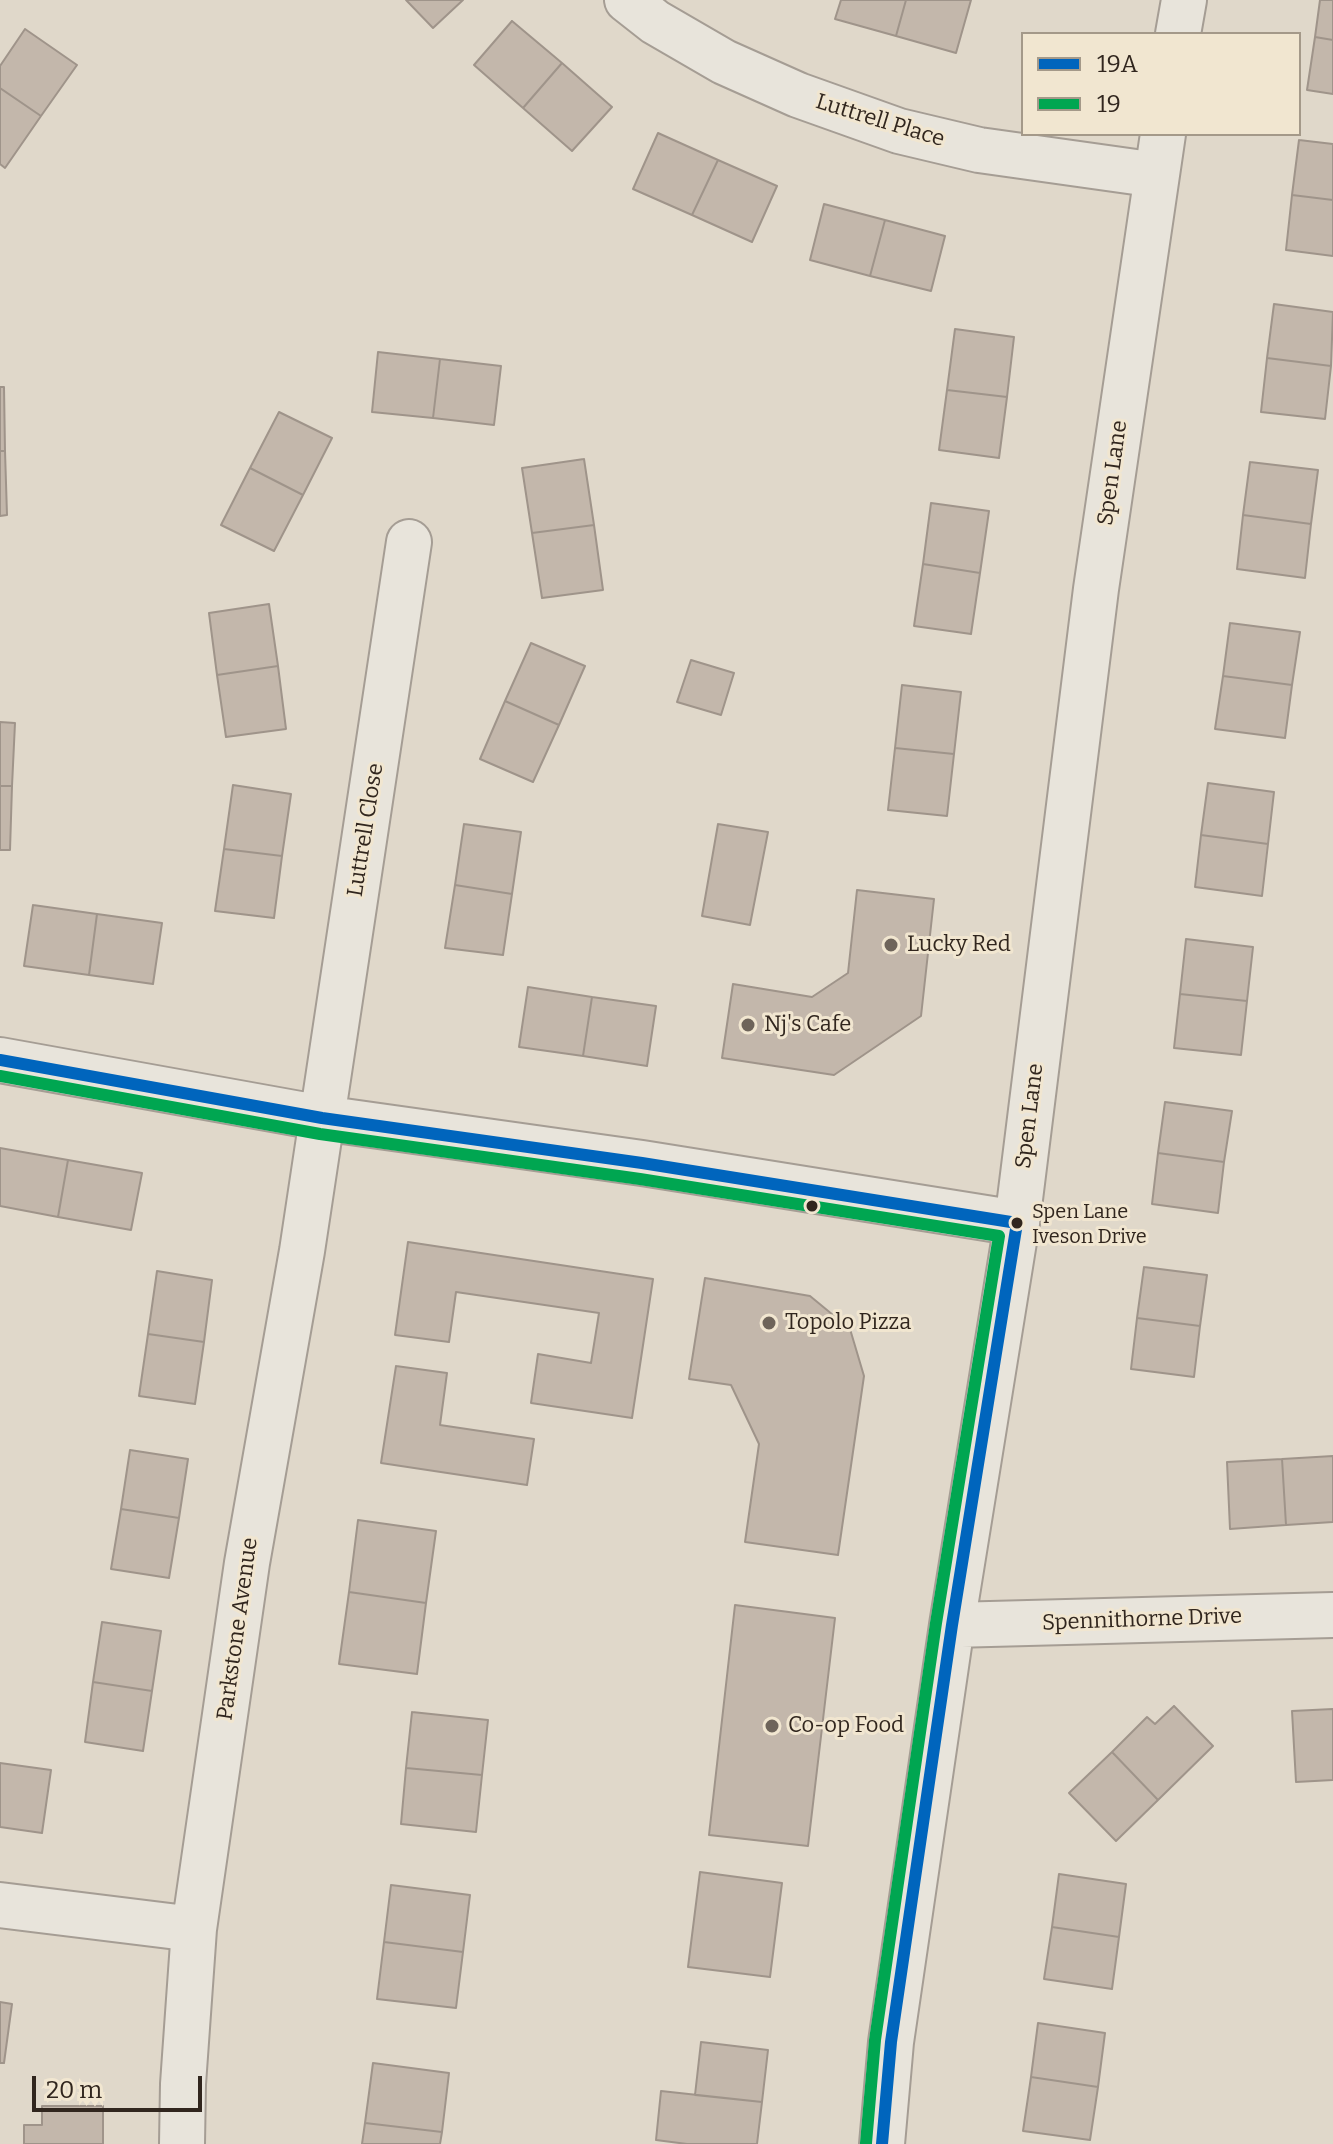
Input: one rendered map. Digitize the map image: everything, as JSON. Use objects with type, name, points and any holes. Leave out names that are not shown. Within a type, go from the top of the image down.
[{"type":"street","name":"Luttrell Place","points":[[627,0],[655,22],[724,62],[798,95],[899,131],[979,150],[1160,154]]},
{"type":"street","points":[[1178,32],[1184,0]]},
{"type":"street","name":"Spen Lane","points":[[882,2144],[891,2042],[952,1625],[1017,1223],[1096,589],[1160,154]]},
{"type":"street","name":"Luttrell Close","points":[[322,1118],[409,542]]},
{"type":"street","points":[[0,1060],[322,1118],[642,1163],[1017,1223]]},
{"type":"street","name":"Parkstone Avenue","points":[[182,2144],[194,1929],[247,1563],[322,1118]]},
{"type":"street","name":"Spennithorne Drive","points":[[952,1625],[1333,1615]]},
{"type":"street","points":[[0,1905],[194,1929]]},
{"type":"building","points":[[406,0],[463,0],[433,28]]},
{"type":"building","points":[[841,0],[906,0],[896,36],[835,19]]},
{"type":"building","points":[[906,0],[971,0],[956,53],[896,36]]},
{"type":"building","points":[[1320,0],[1333,0],[1333,40],[1315,37]]},
{"type":"building","points":[[512,21],[562,63],[523,108],[474,65]]},
{"type":"building","points":[[25,29],[77,65],[41,116],[0,88],[0,66]]},
{"type":"building","points":[[1315,37],[1333,40],[1333,94],[1307,90]]},
{"type":"building","points":[[562,63],[612,107],[572,151],[523,108]]},
{"type":"building","points":[[0,88],[41,116],[5,168],[0,164]]},
{"type":"building","points":[[658,133],[718,160],[692,215],[633,189]]},
{"type":"building","points":[[1299,140],[1333,144],[1333,200],[1292,195]]},
{"type":"building","points":[[718,160],[777,186],[752,242],[692,215]]},
{"type":"building","points":[[1292,195],[1333,200],[1333,256],[1286,250]]},
{"type":"building","points":[[824,204],[885,220],[870,276],[810,260]]},
{"type":"building","points":[[885,220],[945,236],[931,291],[870,276]]},
{"type":"building","points":[[1274,304],[1333,312],[1331,366],[1267,358]]},
{"type":"building","points":[[955,329],[1014,337],[1007,397],[947,390]]},
{"type":"building","points":[[378,352],[440,359],[433,418],[372,412]]},
{"type":"building","points":[[1267,358],[1331,366],[1325,419],[1261,412]]},
{"type":"building","points":[[440,359],[501,366],[494,425],[433,418]]},
{"type":"building","points":[[0,387],[4,387],[5,451],[0,451]]},
{"type":"building","points":[[947,390],[1007,397],[999,458],[939,450]]},
{"type":"building","points":[[279,412],[332,438],[303,495],[250,468]]},
{"type":"building","points":[[0,451],[5,451],[7,515],[0,516]]},
{"type":"building","points":[[584,459],[594,525],[532,533],[522,468]]},
{"type":"building","points":[[1250,462],[1318,470],[1311,524],[1243,515]]},
{"type":"building","points":[[250,468],[303,495],[274,551],[221,525]]},
{"type":"building","points":[[931,503],[989,511],[980,573],[923,564]]},
{"type":"building","points":[[1243,515],[1311,524],[1305,578],[1237,569]]},
{"type":"building","points":[[594,525],[603,590],[542,598],[532,533]]},
{"type":"building","points":[[923,564],[980,573],[971,634],[914,626]]},
{"type":"building","points":[[269,604],[278,666],[217,675],[209,613]]},
{"type":"building","points":[[1230,623],[1300,632],[1292,685],[1223,676]]},
{"type":"building","points":[[531,643],[585,666],[559,725],[505,701]]},
{"type":"building","points":[[691,660],[734,673],[721,715],[677,702]]},
{"type":"building","points":[[278,666],[286,729],[226,737],[217,675]]},
{"type":"building","points":[[1223,676],[1292,685],[1285,738],[1215,729]]},
{"type":"building","points":[[902,685],[961,692],[954,754],[895,748]]},
{"type":"building","points":[[505,701],[559,725],[533,782],[480,759]]},
{"type":"building","points":[[0,722],[15,723],[12,786],[0,786]]},
{"type":"building","points":[[895,748],[954,754],[947,816],[888,810]]},
{"type":"building","points":[[1208,783],[1274,792],[1268,844],[1201,835]]},
{"type":"building","points":[[233,785],[291,794],[282,856],[224,849]]},
{"type":"building","points":[[0,786],[12,786],[10,850],[0,850]]},
{"type":"building","points":[[464,824],[521,832],[512,894],[455,885]]},
{"type":"building","points":[[718,824],[768,832],[750,925],[702,916]]},
{"type":"building","points":[[1201,835],[1268,844],[1262,896],[1195,887]]},
{"type":"building","points":[[224,849],[282,856],[274,918],[215,911]]},
{"type":"building","points":[[455,885],[512,894],[503,955],[445,948]]},
{"type":"building","points":[[857,890],[934,899],[921,1016],[834,1075],[722,1058],[733,984],[812,997],[848,973]]},
{"type":"building","points":[[33,905],[97,914],[89,975],[24,966]]},
{"type":"building","points":[[97,914],[162,923],[153,984],[89,975]]},
{"type":"building","points":[[1186,939],[1253,947],[1247,1001],[1180,994]]},
{"type":"building","points":[[528,987],[592,997],[583,1056],[519,1047]]},
{"type":"building","points":[[1180,994],[1247,1001],[1241,1055],[1174,1048]]},
{"type":"building","points":[[592,997],[656,1006],[647,1066],[583,1056]]},
{"type":"building","points":[[1165,1102],[1232,1111],[1224,1162],[1158,1153]]},
{"type":"building","points":[[0,1148],[68,1160],[58,1217],[0,1206]]},
{"type":"building","points":[[1158,1153],[1224,1162],[1218,1213],[1152,1204]]},
{"type":"building","points":[[68,1160],[142,1173],[131,1230],[58,1217]]},
{"type":"building","points":[[408,1242],[653,1279],[632,1418],[531,1403],[538,1354],[591,1363],[599,1313],[456,1292],[449,1342],[395,1335]]},
{"type":"building","points":[[1144,1267],[1207,1275],[1200,1326],[1137,1318]]},
{"type":"building","points":[[157,1271],[212,1280],[204,1342],[148,1334]]},
{"type":"building","points":[[705,1278],[810,1296],[850,1329],[864,1376],[838,1555],[745,1542],[759,1444],[731,1385],[689,1379]]},
{"type":"building","points":[[1137,1318],[1200,1326],[1194,1377],[1131,1369]]},
{"type":"building","points":[[148,1334],[204,1342],[195,1404],[139,1396]]},
{"type":"building","points":[[396,1366],[447,1373],[440,1425],[534,1439],[527,1485],[381,1463]]},
{"type":"building","points":[[130,1450],[188,1459],[179,1518],[121,1509]]},
{"type":"building","points":[[1333,1456],[1333,1522],[1286,1525],[1282,1459]]},
{"type":"building","points":[[1282,1459],[1286,1525],[1230,1529],[1227,1462]]},
{"type":"building","points":[[121,1509],[179,1518],[169,1578],[111,1569]]},
{"type":"building","points":[[358,1520],[436,1531],[426,1603],[349,1592]]},
{"type":"building","points":[[349,1592],[426,1603],[417,1674],[339,1664]]},
{"type":"building","name":"Co-op Food","points":[[735,1605],[835,1618],[808,1846],[709,1835]]},
{"type":"building","points":[[102,1622],[161,1631],[152,1691],[93,1682]]},
{"type":"building","points":[[93,1682],[152,1691],[143,1751],[85,1742]]},
{"type":"building","points":[[1174,1706],[1213,1746],[1158,1800],[1112,1752],[1147,1717],[1155,1724]]},
{"type":"building","points":[[1333,1709],[1333,1780],[1296,1782],[1292,1711]]},
{"type":"building","points":[[412,1712],[488,1720],[482,1775],[406,1768]]},
{"type":"building","points":[[1112,1752],[1158,1800],[1116,1841],[1069,1793]]},
{"type":"building","points":[[0,1763],[51,1770],[42,1833],[0,1827]]},
{"type":"building","points":[[406,1768],[482,1775],[476,1832],[401,1824]]},
{"type":"building","points":[[700,1872],[782,1883],[770,1977],[688,1967]]},
{"type":"building","points":[[1059,1874],[1126,1884],[1119,1937],[1052,1927]]},
{"type":"building","points":[[391,1885],[470,1895],[463,1952],[384,1942]]},
{"type":"building","points":[[1052,1927],[1119,1937],[1112,1989],[1044,1979]]},
{"type":"building","points":[[384,1942],[463,1952],[456,2008],[377,1999]]},
{"type":"building","points":[[0,2002],[12,2004],[4,2063],[0,2063]]},
{"type":"building","points":[[1038,2023],[1105,2033],[1098,2087],[1031,2077]]},
{"type":"building","points":[[701,2042],[768,2050],[762,2102],[695,2095]]},
{"type":"building","points":[[373,2063],[449,2073],[442,2132],[365,2123]]},
{"type":"building","points":[[1031,2077],[1098,2087],[1090,2140],[1023,2131]]},
{"type":"building","points":[[661,2091],[762,2102],[757,2144],[687,2144],[656,2140]]},
{"type":"building","points":[[42,2106],[103,2106],[103,2144],[24,2144],[24,2125],[42,2125]]},
{"type":"building","points":[[365,2123],[442,2132],[440,2144],[362,2144]]},
{"type":"transit line","name":"19A","points":[[0,1060],[322,1118],[642,1163],[1017,1223],[952,1625],[891,2042],[882,2144]]},
{"type":"transit line","name":"19","points":[[0,1076],[320,1134],[640,1179],[999,1236],[936,1623],[875,2040],[866,2143]]},
{"type":"place","name":"Lucky Red","points":[[891,945]]},
{"type":"place","name":"Nj's Cafe","points":[[748,1025]]},
{"type":"place","name":"Spen Lane Iveson Drive","points":[[1017,1223]]},
{"type":"place","name":"Topolo Pizza","points":[[769,1323]]},
{"type":"place","name":"Co-op Food","points":[[772,1726]]}]
